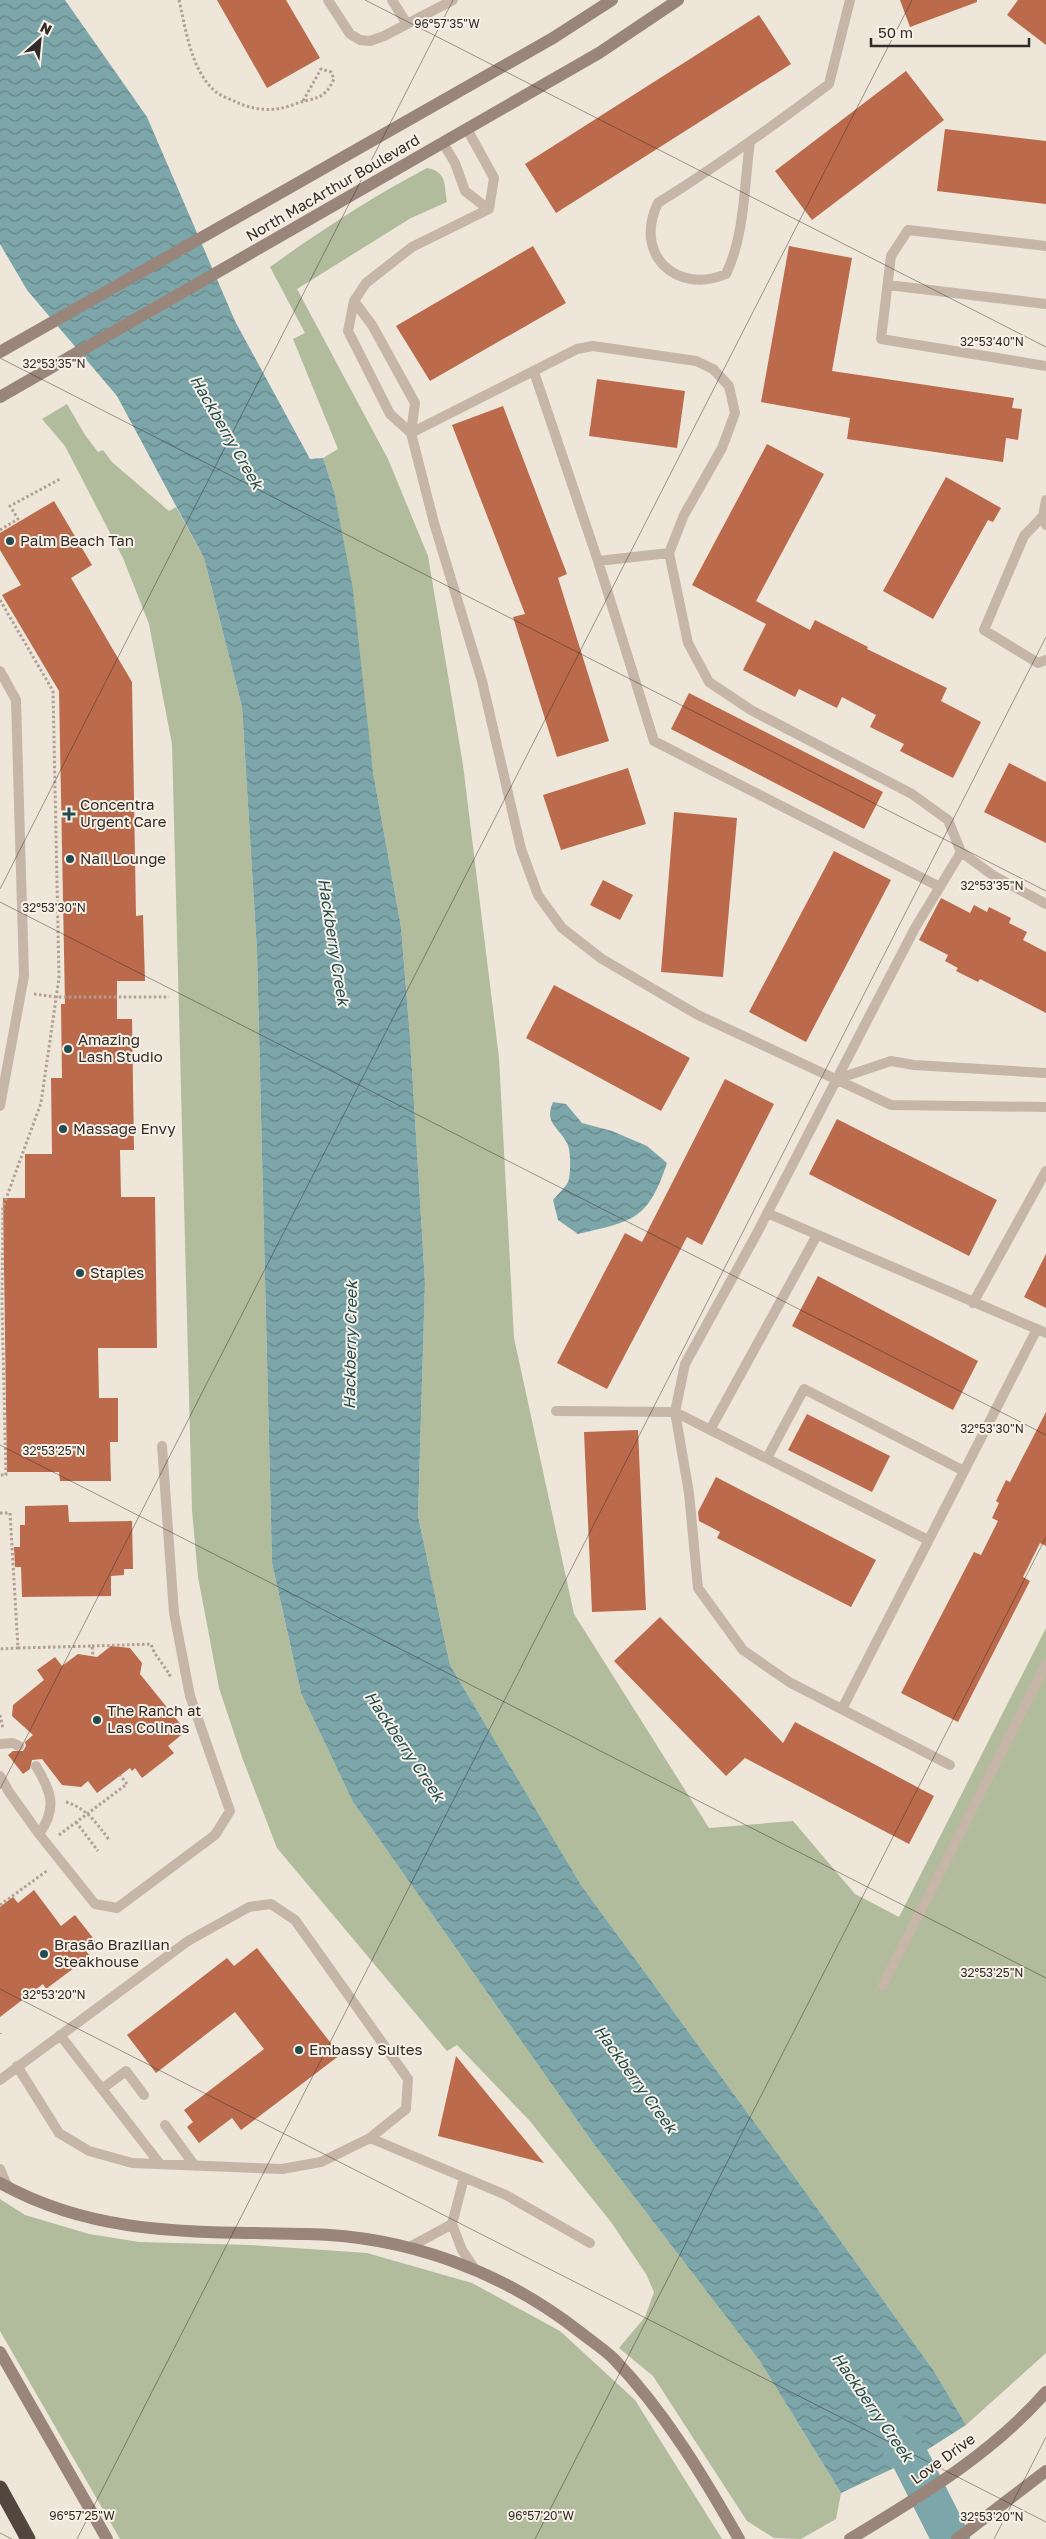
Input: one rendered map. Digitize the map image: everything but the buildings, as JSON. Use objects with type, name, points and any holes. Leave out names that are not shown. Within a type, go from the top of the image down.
[{"type":"highway","points":[[0,2488],[28,2539]]},
{"type":"main road","name":"North MacArthur Boulevard","points":[[0,352],[257,208],[553,38],[612,0]]},
{"type":"main road","name":"North MacArthur Boulevard","points":[[0,397],[599,53],[678,0]]},
{"type":"main road","points":[[4,2185],[62,2210],[140,2228],[181,2232],[342,2235],[408,2248],[474,2268],[514,2288],[561,2317],[613,2358],[658,2409],[740,2539]]},
{"type":"main road","points":[[0,2352],[107,2539]]},
{"type":"main road","name":"Love Drive","points":[[850,2539],[905,2506],[982,2452],[1046,2392]]},
{"type":"main road","points":[[957,2539],[1046,2471]]},
{"type":"lane","points":[[328,0],[350,34],[360,40],[370,41],[453,0]]},
{"type":"lane","points":[[392,0],[407,24]]},
{"type":"lane","points":[[750,142],[738,235],[732,262],[726,274],[711,280],[695,280],[676,275],[662,265],[652,249],[650,229],[652,215],[658,203],[750,142],[828,84],[850,0]]},
{"type":"lane","points":[[467,129],[494,178],[488,209]]},
{"type":"lane","points":[[443,143],[455,163],[465,191],[488,209]]},
{"type":"lane","points":[[411,434],[390,414],[348,331],[354,301],[366,283],[412,247],[488,209]]},
{"type":"lane","points":[[1046,246],[908,230],[891,256],[881,338],[1046,366]]},
{"type":"lane","points":[[888,285],[1046,304]]},
{"type":"lane","points":[[354,301],[372,325],[415,403],[411,434],[434,523],[482,681],[521,849],[538,895],[562,928],[602,959],[698,1016],[891,1105],[1046,1107]]},
{"type":"lane","points":[[411,434],[577,349],[593,346],[696,360],[713,369],[729,386],[734,413],[722,448],[684,516],[669,554],[688,643],[709,682],[751,710],[912,794],[948,820],[961,852],[994,876],[1046,904]]},
{"type":"lane","points":[[534,372],[598,561],[654,741],[940,887]]},
{"type":"lane","points":[[1046,500],[1044,520],[1024,536],[984,630],[1038,663],[1046,660]]},
{"type":"lane","points":[[598,561],[669,554]]},
{"type":"lane","points":[[0,671],[16,700],[24,976],[1,1099]]},
{"type":"lane","points":[[950,1765],[789,1682],[743,1650],[698,1588],[689,1493],[675,1412],[685,1364],[767,1213],[915,928],[961,852]]},
{"type":"lane","points":[[837,1079],[891,1062],[1046,1073]]},
{"type":"lane","points":[[973,1303],[1046,1170]]},
{"type":"lane","points":[[767,1213],[1041,1331],[964,1471],[842,1709]]},
{"type":"lane","points":[[710,1430],[817,1235]]},
{"type":"lane","points":[[767,1458],[804,1389],[964,1471]]},
{"type":"lane","points":[[556,1411],[675,1412],[928,1540]]},
{"type":"lane","points":[[0,1776],[8,1792],[39,1834],[95,1904],[118,1908],[215,1835],[230,1811],[190,1696],[174,1613],[162,1446]]},
{"type":"lane","points":[[883,1985],[1046,1664]]},
{"type":"lane","points":[[0,1744],[13,1743],[19,1746]]},
{"type":"lane","points":[[36,1766],[50,1790],[48,1821],[39,1834]]},
{"type":"lane","points":[[0,2080],[17,2066],[188,1941],[249,1907],[271,1904],[295,1920],[408,2079],[406,2109],[370,2138],[321,2162],[282,2169],[132,2163],[89,2151],[59,2133],[17,2066]]},
{"type":"lane","points":[[60,2035],[103,2088],[160,2164]]},
{"type":"lane","points":[[103,2088],[126,2071],[144,2095]]},
{"type":"lane","points":[[165,2125],[195,2166]]},
{"type":"lane","points":[[370,2138],[506,2195],[590,2243]]},
{"type":"lane","points":[[0,2169],[4,2185]]},
{"type":"lane","points":[[464,2178],[452,2224],[462,2250],[474,2268]]},
{"type":"lane","points":[[408,2248],[452,2224]]},
{"type":"path","points":[[179,0],[191,50],[205,80],[216,92],[248,108],[281,110],[303,101],[317,100],[330,90],[334,79],[331,72],[321,69],[303,101]]},
{"type":"path","points":[[0,530],[18,519],[10,506],[60,479]]},
{"type":"path","points":[[0,600],[53,691],[59,978],[41,1103],[3,1207],[2,1306],[6,1475],[0,1475]]},
{"type":"path","points":[[21,993],[57,997],[168,997]]},
{"type":"path","points":[[0,1513],[10,1513],[18,1648]]},
{"type":"path","points":[[0,1649],[151,1644],[154,1652],[170,1675],[167,1677]]},
{"type":"path","points":[[92,1646],[93,1656]]},
{"type":"path","points":[[58,1828],[59,1835],[127,1784],[120,1776]]},
{"type":"path","points":[[58,1799],[78,1806],[88,1813],[110,1841]]},
{"type":"path","points":[[76,1822],[98,1851]]},
{"type":"path","points":[[0,1905],[60,1862]]},
{"type":"green space","points":[[427,168],[438,172],[441,176],[445,184],[447,202],[411,218],[297,289],[388,459],[428,556],[463,765],[499,1058],[514,1338],[574,1614],[709,1828],[793,1821],[855,1894],[899,1917],[1046,1628],[1046,2353],[966,2425],[934,2371],[581,1885],[450,1665],[418,1516],[425,1283],[410,1037],[401,927],[373,772],[334,491],[323,458],[338,449],[293,339],[305,333],[270,267],[347,215]]},
{"type":"green space","points":[[67,404],[85,435],[98,452],[103,450],[112,462],[169,511],[176,507],[204,558],[242,707],[257,951],[272,1563],[301,1693],[353,1802],[593,2143],[759,2360],[841,2493],[836,2519],[801,2539],[774,2538],[747,2521],[653,2376],[619,2348],[645,2317],[654,2292],[646,2274],[611,2222],[529,2120],[457,2045],[447,2051],[277,1848],[243,1760],[219,1688],[198,1577],[192,1510],[172,744],[149,624],[123,558],[65,446],[42,419]]},
{"type":"green space","points":[[0,2199],[25,2215],[89,2234],[139,2242],[250,2245],[367,2253],[472,2283],[560,2331],[635,2400],[722,2539],[120,2539],[0,2331]]},
{"type":"water","points":[[0,0],[65,0],[147,117],[235,321],[310,459],[323,458],[334,491],[353,590],[373,772],[401,927],[410,1037],[425,1283],[418,1516],[450,1665],[581,1885],[934,2371],[966,2425],[911,2460],[841,2493],[759,2360],[593,2143],[353,1802],[301,1693],[272,1563],[257,951],[242,707],[204,558],[117,396],[27,290],[0,244]]},
{"type":"water","points":[[553,1102],[566,1104],[582,1123],[612,1131],[647,1146],[667,1163],[653,1196],[636,1215],[626,1221],[578,1234],[558,1220],[553,1200],[568,1182],[570,1162],[567,1143],[551,1120],[550,1115]]},
{"type":"waterway","name":"Hackberry Creek","points":[[881,2418],[911,2460],[951,2539]]},
{"type":"place","name":"Palm Beach Tan","points":[[10,541]]},
{"type":"place","name":"Concentra Urgent Care","points":[[69,814]]},
{"type":"place","name":"Nail Lounge","points":[[70,859]]},
{"type":"place","name":"Amazing Lash Studio","points":[[68,1049]]},
{"type":"place","name":"Massage Envy","points":[[63,1129]]},
{"type":"place","name":"Staples","points":[[80,1273]]},
{"type":"place","name":"The Ranch at Las Colinas","points":[[97,1720]]},
{"type":"place","name":"Brasão Brazilian Steakhouse","points":[[44,1954]]},
{"type":"place","name":"Embassy Suites","points":[[299,2050]]}]
